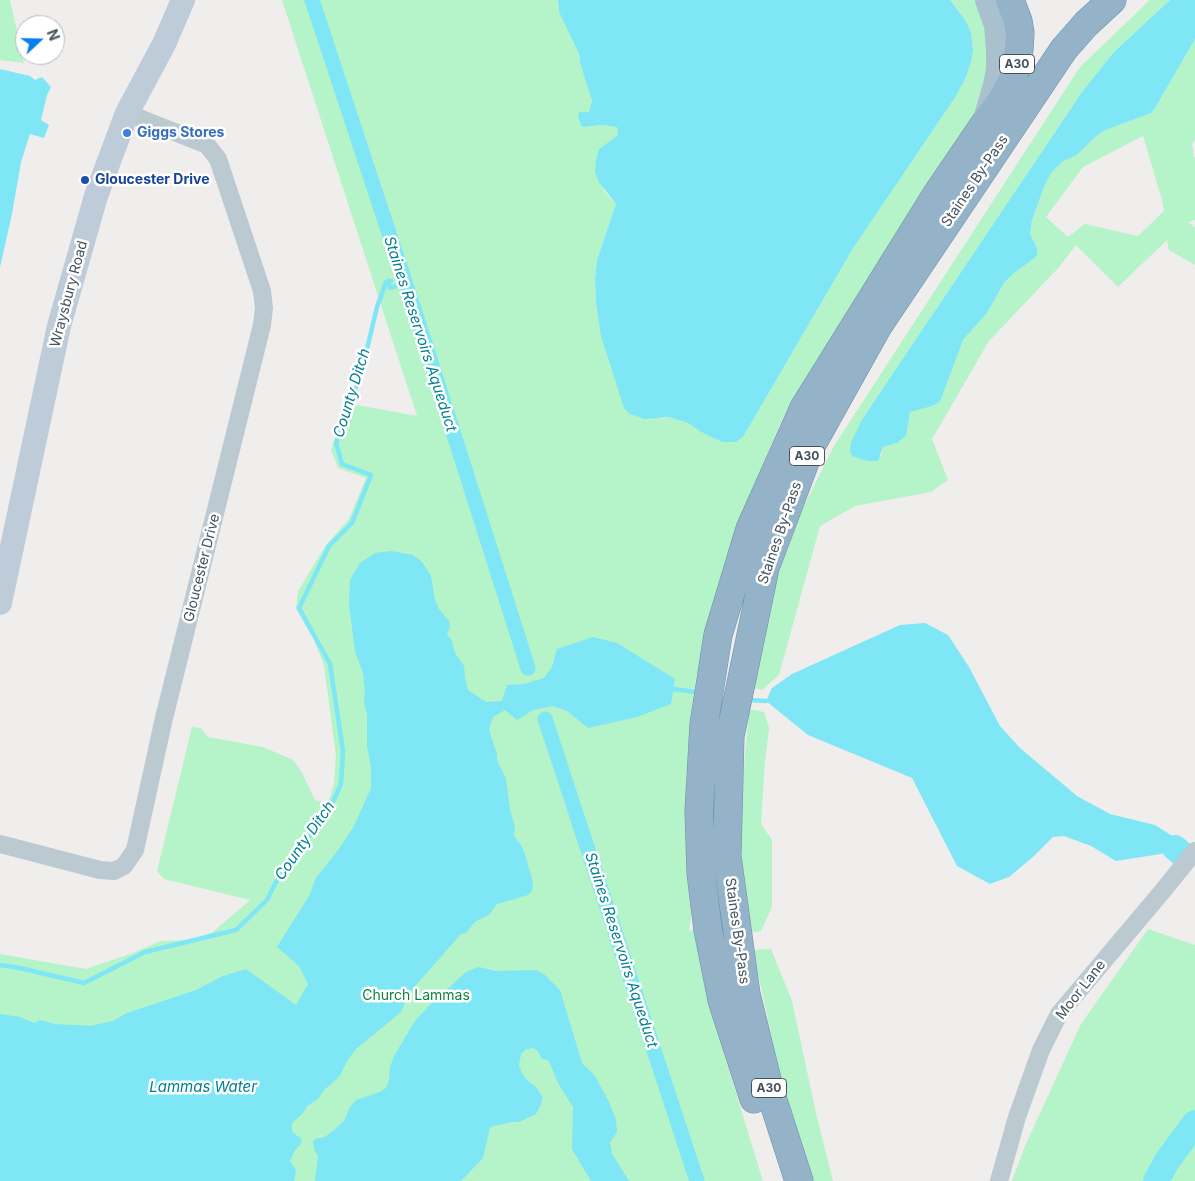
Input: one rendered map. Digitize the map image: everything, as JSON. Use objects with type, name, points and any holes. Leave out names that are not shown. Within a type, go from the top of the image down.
[{"type":"highway","name":"Staines By-Pass","points":[[780,1181],[722,1000],[708,930],[701,873],[699,810],[704,724],[718,635],[750,529],[804,408],[937,194],[1001,102],[1013,80],[1020,33],[1018,21],[1010,0]]},
{"type":"highway","name":"Staines By-Pass","points":[[799,1181],[768,1088],[746,994],[727,856],[730,736],[765,568],[811,446],[878,326],[1064,49],[1086,24],[1112,0]]},
{"type":"main road","name":"Wraysbury Road","points":[[0,602],[59,326],[96,196],[127,113],[164,44],[183,0]]},
{"type":"main road","name":"A30","points":[[986,122],[996,85],[999,50],[997,25],[988,0]]},
{"type":"street","name":"Gloucester Drive","points":[[0,844],[100,870],[114,871],[124,866],[135,850],[164,718],[262,325],[264,308],[262,291],[218,159],[207,145],[127,113]]},
{"type":"street","name":"Moor Lane","points":[[1000,1181],[1017,1117],[1038,1058],[1059,1014],[1195,850]]},
{"type":"green space","points":[[0,0],[10,0],[15,22],[15,62],[0,60]]},
{"type":"green space","name":"Church Lammas","points":[[282,0],[558,0],[559,12],[579,54],[592,101],[589,112],[578,117],[583,127],[602,125],[617,127],[618,135],[599,149],[604,191],[616,204],[597,260],[595,280],[596,302],[660,419],[669,417],[688,423],[701,432],[722,442],[736,442],[743,437],[852,250],[956,96],[966,77],[973,50],[971,32],[966,21],[950,0],[977,0],[988,27],[991,65],[984,96],[962,137],[878,264],[782,420],[755,483],[716,593],[696,678],[686,780],[693,904],[689,931],[698,928],[706,977],[723,1051],[763,1181],[0,1181],[0,954],[86,969],[161,941],[191,940],[213,932],[250,900],[164,879],[157,871],[192,727],[201,728],[208,737],[263,747],[293,760],[301,771],[315,800],[328,803],[334,784],[336,756],[324,665],[313,638],[296,609],[298,591],[326,545],[349,519],[366,478],[338,468],[331,450],[346,403],[417,416]]},
{"type":"green space","points":[[1150,0],[1170,0],[1113,53],[1082,92],[863,418],[881,457],[883,447],[897,443],[906,436],[910,411],[932,406],[940,402],[963,340],[987,313],[1004,283],[1037,256],[1037,248],[1030,234],[1032,220],[1051,173],[1062,162],[1077,155],[1103,131],[1151,113],[1195,39],[1195,140],[1192,144],[1195,157],[1195,220],[1188,222],[1195,227],[1195,265],[1169,250],[1167,240],[1118,287],[1076,245],[1060,266],[989,341],[932,439],[948,480],[931,492],[855,506],[820,526],[779,675],[762,690],[752,688],[771,595],[801,512],[834,446],[1080,67]],"holes":[[[1143,136],[1164,211],[1138,236],[1085,224],[1068,237],[1046,217],[1083,167]]]},
{"type":"green space","points":[[749,709],[764,712],[769,728],[761,824],[772,840],[772,907],[761,931],[749,933],[739,824]]},
{"type":"green space","points":[[1148,929],[1195,945],[1195,1181],[1012,1181],[1025,1146],[1081,1024]]},
{"type":"green space","points":[[771,949],[792,1001],[833,1181],[811,1181],[781,1080],[753,950]]},
{"type":"water","points":[[558,0],[950,0],[966,21],[971,32],[973,50],[971,61],[966,77],[956,96],[852,250],[743,437],[736,442],[722,442],[701,432],[688,423],[669,417],[644,419],[630,414],[624,408],[601,336],[595,280],[597,260],[616,204],[599,182],[595,172],[596,160],[599,149],[618,135],[617,127],[602,125],[582,127],[578,117],[579,112],[589,112],[592,101],[579,54],[559,12]]},
{"type":"water","points":[[1170,0],[1195,0],[1195,39],[1154,110],[1151,113],[1103,131],[1077,155],[1062,162],[1051,173],[1032,220],[1030,234],[1037,248],[1037,256],[1004,283],[987,313],[963,340],[940,402],[910,412],[906,436],[897,443],[883,447],[878,461],[867,461],[852,456],[850,452],[851,442],[863,418],[1082,92],[1113,53]]},
{"type":"water","points":[[0,69],[30,76],[35,80],[42,77],[51,87],[47,95],[41,120],[49,125],[44,138],[30,134],[21,162],[0,267]]},
{"type":"water","name":"Lammas Water","points":[[391,551],[413,555],[422,562],[431,576],[435,600],[439,609],[449,621],[450,627],[447,634],[452,641],[455,653],[464,666],[468,690],[486,702],[502,701],[507,685],[524,684],[544,678],[552,667],[557,649],[593,637],[617,643],[675,679],[671,704],[637,717],[588,728],[567,711],[553,706],[533,710],[517,720],[505,710],[493,717],[489,730],[497,754],[497,760],[506,779],[510,810],[515,827],[514,836],[525,854],[533,883],[532,891],[528,895],[497,904],[489,915],[475,922],[466,933],[461,934],[417,984],[408,996],[401,1012],[356,1049],[339,1077],[325,1089],[318,1099],[307,1106],[303,1113],[292,1123],[292,1131],[302,1141],[290,1161],[296,1170],[294,1181],[0,1181],[0,1014],[20,1017],[34,1023],[40,1020],[55,1024],[90,1026],[113,1021],[127,1013],[196,990],[223,976],[246,969],[296,1005],[308,984],[299,966],[277,947],[309,896],[316,878],[354,826],[371,788],[371,768],[367,745],[367,714],[364,703],[365,692],[363,673],[355,651],[349,604],[350,580],[360,563],[375,553]]},
{"type":"water","points":[[925,623],[948,635],[969,667],[1000,726],[1020,748],[1077,796],[1110,814],[1155,825],[1177,839],[1175,848],[1167,853],[1116,861],[1091,846],[1064,836],[1053,837],[1009,877],[990,884],[957,866],[912,778],[808,735],[766,701],[772,688],[792,674],[900,625]]},
{"type":"water","points":[[479,967],[495,971],[536,970],[545,975],[560,990],[582,1063],[595,1076],[616,1120],[617,1132],[610,1142],[612,1154],[629,1181],[591,1181],[572,1149],[573,1107],[558,1083],[549,1061],[541,1058],[537,1050],[533,1048],[526,1049],[521,1054],[519,1065],[527,1080],[536,1087],[543,1098],[536,1114],[519,1122],[490,1127],[483,1158],[461,1181],[315,1181],[318,1156],[314,1149],[313,1142],[315,1139],[325,1137],[340,1125],[356,1100],[386,1088],[394,1056],[415,1021],[466,972]]},
{"type":"waterway","name":"Staines Reservoirs Aqueduct","points":[[312,0],[417,318],[528,668]]},
{"type":"waterway","points":[[388,281],[390,288],[405,283]]},
{"type":"waterway","name":"County Ditch","points":[[0,965],[84,983],[145,952],[236,930],[267,900],[276,882],[331,806],[341,784],[343,751],[330,664],[299,608],[329,546],[352,523],[371,475],[342,464],[336,443],[362,370],[377,307],[386,282],[391,281]]},
{"type":"waterway","points":[[674,689],[695,692]]},
{"type":"waterway","points":[[750,700],[766,701]]},
{"type":"waterway","name":"Staines Reservoirs Aqueduct","points":[[545,719],[697,1181]]},
{"type":"waterway","points":[[1175,848],[1182,854]]},
{"type":"waterway","points":[[1156,1181],[1167,1161],[1195,1123]]},
{"type":"place","name":"Giggs Stores","points":[[127,133]]},
{"type":"place","name":"Gloucester Drive","points":[[85,180]]}]
